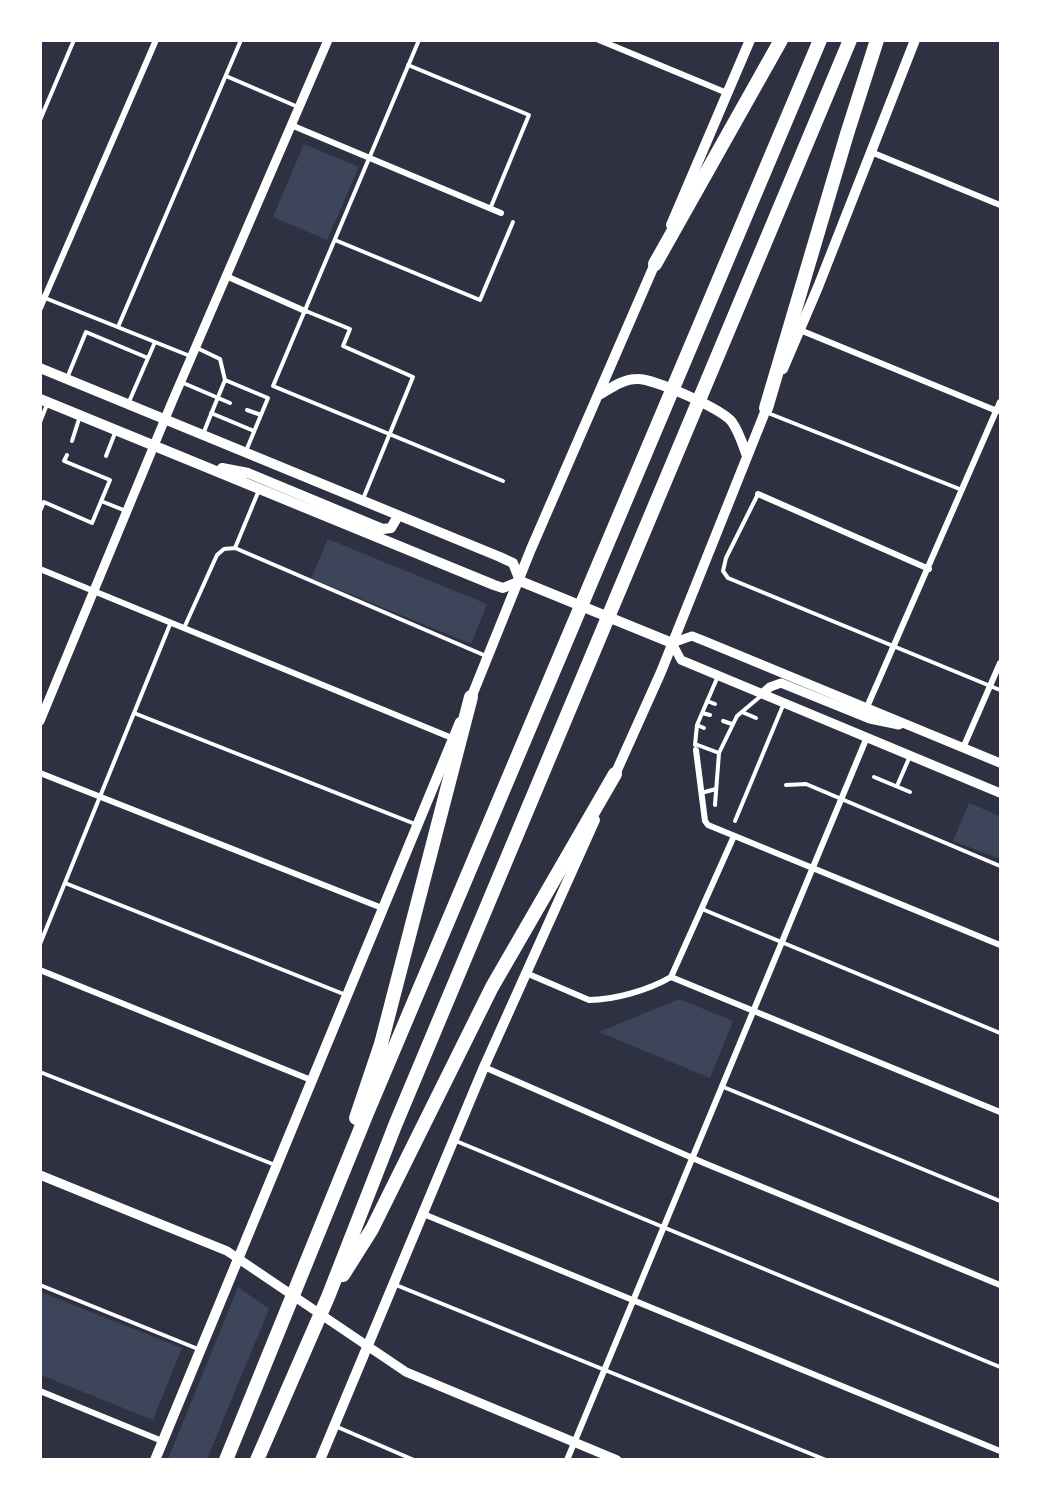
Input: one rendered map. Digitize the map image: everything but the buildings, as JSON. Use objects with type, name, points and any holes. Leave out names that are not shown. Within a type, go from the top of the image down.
[{"type":"highway","points":[[655,264],[782,40]]},
{"type":"highway","points":[[226,1460],[340,1177],[820,40]]},
{"type":"highway","points":[[257,1460],[328,1297],[489,900],[850,40]]},
{"type":"highway","points":[[765,410],[877,40]]},
{"type":"highway","points":[[340,1177],[357,1114],[381,1044],[471,697]]},
{"type":"highway","points":[[328,1297],[369,1235],[492,987],[615,774]]},
{"type":"main road","points":[[155,1460],[452,738],[750,40]]},
{"type":"main road","points":[[320,1460],[421,1213],[672,643],[915,40]]},
{"type":"main road","points":[[40,368],[513,563],[520,581]]},
{"type":"main road","points":[[599,395],[624,381],[635,379],[655,384],[717,410],[733,423],[747,456]]},
{"type":"main road","points":[[44,400],[502,588],[520,581],[672,643]]},
{"type":"main road","points":[[200,464],[248,473],[383,529],[391,528],[398,516]]},
{"type":"street","points":[[40,308],[156,40]]},
{"type":"street","points":[[40,721],[154,445],[328,40]]},
{"type":"street","points":[[599,40],[727,93]]},
{"type":"street","points":[[291,125],[501,213]]},
{"type":"street","points":[[871,152],[1000,205]]},
{"type":"street","points":[[226,276],[305,310]]},
{"type":"street","points":[[800,330],[997,411]]},
{"type":"street","points":[[867,707],[1000,402]]},
{"type":"street","points":[[758,494],[929,569]]},
{"type":"street","points":[[40,569],[452,738]]},
{"type":"street","points":[[1000,763],[692,636],[672,643],[681,660],[1000,793]]},
{"type":"street","points":[[963,748],[1000,663]]},
{"type":"street","points":[[762,694],[770,687],[781,683],[870,719],[919,729]]},
{"type":"street","points":[[567,1460],[867,737]]},
{"type":"street","points":[[695,747],[705,821],[734,836],[1000,945]]},
{"type":"street","points":[[40,773],[382,908]]},
{"type":"street","points":[[526,973],[589,999],[599,1000],[639,990],[671,977],[734,836]]},
{"type":"street","points":[[40,970],[311,1080]]},
{"type":"street","points":[[671,977],[1000,1112]]},
{"type":"street","points":[[484,1067],[692,1157],[1000,1285]]},
{"type":"street","points":[[40,1175],[227,1251],[406,1372],[617,1460]]},
{"type":"street","points":[[421,1213],[1000,1451]]},
{"type":"street","points":[[40,1391],[162,1441]]},
{"type":"lane","points":[[40,120],[74,40]]},
{"type":"lane","points":[[118,327],[241,40]]},
{"type":"lane","points":[[419,40],[273,386],[503,481]]},
{"type":"lane","points":[[408,65],[530,115],[490,209]]},
{"type":"lane","points":[[226,76],[299,107]]},
{"type":"lane","points":[[335,240],[480,300],[513,222]]},
{"type":"lane","points":[[43,297],[155,342],[220,359],[225,380],[202,435]]},
{"type":"lane","points":[[305,310],[350,329],[343,346],[413,377],[362,501]]},
{"type":"lane","points":[[67,379],[86,332],[148,358]]},
{"type":"lane","points":[[128,404],[155,342]]},
{"type":"lane","points":[[225,380],[268,398],[245,453]]},
{"type":"lane","points":[[181,382],[230,403]]},
{"type":"lane","points":[[40,422],[44,400]]},
{"type":"lane","points":[[247,410],[261,416]]},
{"type":"lane","points":[[765,410],[962,490]]},
{"type":"lane","points":[[211,413],[254,431]]},
{"type":"lane","points":[[72,441],[80,415]]},
{"type":"lane","points":[[106,456],[117,430]]},
{"type":"lane","points":[[40,511],[44,502],[92,523],[110,480],[64,461],[67,455]]},
{"type":"lane","points":[[99,475],[101,469]]},
{"type":"lane","points":[[235,548],[260,488]]},
{"type":"lane","points":[[758,494],[726,558],[723,571],[728,578],[1000,690]]},
{"type":"lane","points":[[101,501],[127,511]]},
{"type":"lane","points":[[184,628],[217,555],[224,549],[235,548],[488,657]]},
{"type":"lane","points":[[40,944],[171,622]]},
{"type":"lane","points":[[718,676],[697,725],[695,747],[719,753]]},
{"type":"lane","points":[[715,805],[719,753],[732,724],[740,713],[762,694]]},
{"type":"lane","points":[[707,700],[715,704]]},
{"type":"lane","points":[[735,821],[784,703]]},
{"type":"lane","points":[[702,712],[710,715]]},
{"type":"lane","points":[[733,712],[756,718]]},
{"type":"lane","points":[[134,713],[416,825]]},
{"type":"lane","points":[[723,721],[732,724]]},
{"type":"lane","points":[[697,725],[704,728]]},
{"type":"lane","points":[[718,734],[726,737]]},
{"type":"lane","points":[[897,786],[910,755]]},
{"type":"lane","points":[[874,777],[909,792]]},
{"type":"lane","points":[[786,785],[806,784],[1000,866]]},
{"type":"lane","points":[[701,792],[716,789]]},
{"type":"lane","points":[[65,883],[346,995]]},
{"type":"lane","points":[[702,909],[1000,1032]]},
{"type":"lane","points":[[40,1072],[276,1165]]},
{"type":"lane","points":[[721,1086],[1000,1201]]},
{"type":"lane","points":[[453,1139],[1000,1367]]},
{"type":"lane","points":[[393,1283],[826,1460]]},
{"type":"lane","points":[[40,1285],[200,1350]]},
{"type":"lane","points":[[334,1425],[414,1460]]},
{"type":"shaded area","points":[[304,144],[359,167],[327,240],[273,217]]},
{"type":"shaded area","points":[[328,539],[487,604],[471,644],[311,578]]},
{"type":"shaded area","points":[[969,803],[1000,816],[1000,859],[953,841]]},
{"type":"shaded area","points":[[679,999],[733,1021],[710,1078],[599,1032]]},
{"type":"shaded area","points":[[238,1287],[269,1309],[207,1459],[168,1459]]},
{"type":"shaded area","points":[[41,1292],[182,1348],[153,1420],[41,1375]]}]
